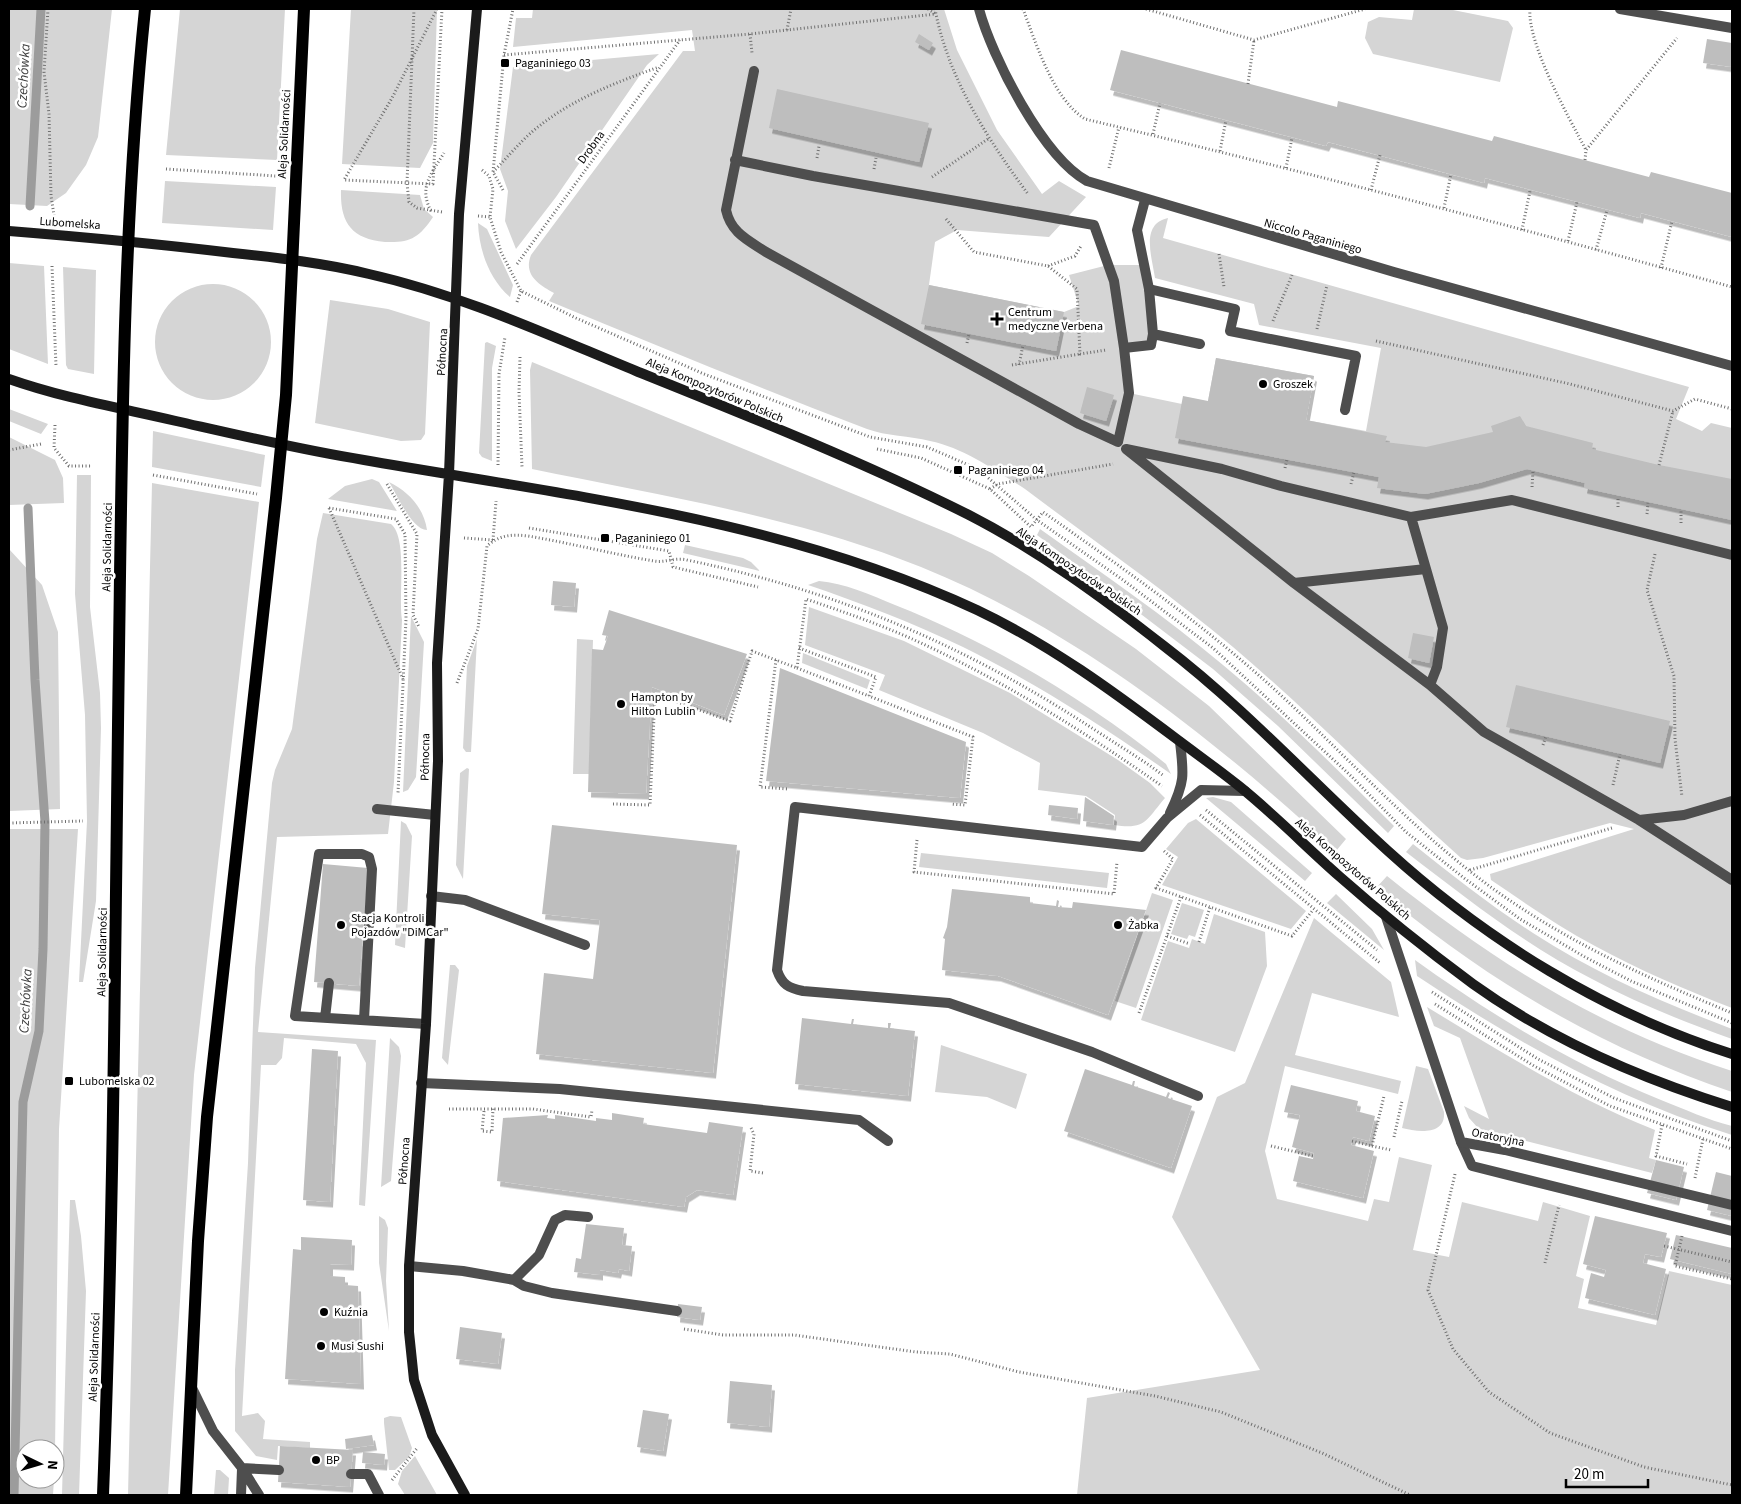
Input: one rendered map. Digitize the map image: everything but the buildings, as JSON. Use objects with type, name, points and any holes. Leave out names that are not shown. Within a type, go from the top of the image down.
[{"type":"main road","points":[[130,240],[145,9]]},
{"type":"main road","name":"Aleja Solidarności","points":[[282,443],[304,9]]},
{"type":"main road","name":"Aleja Solidarności","points":[[103,1495],[114,1088],[123,409],[130,240]]},
{"type":"main road","points":[[186,1495],[198,1240],[207,1116],[282,443]]},
{"type":"street","name":"Północna","points":[[465,1495],[432,1435],[414,1380],[409,1332],[409,1266],[426,1024],[438,735],[437,663],[449,474],[459,214],[477,9]]},
{"type":"street","name":"Niccolo Paganiniego","points":[[979,9],[994,50],[1037,128],[1064,164],[1074,174],[1087,181],[1145,200],[1394,272],[1732,366]]},
{"type":"street","points":[[1620,9],[1732,28]]},
{"type":"street","points":[[754,71],[726,210],[729,222],[735,231],[766,252],[1079,424],[1122,445],[1411,517],[1512,500],[1732,555]]},
{"type":"street","points":[[736,160],[909,193],[1094,225],[1114,281],[1124,348],[1129,393],[1122,445]]},
{"type":"street","points":[[1124,348],[1151,345],[1153,334],[1149,289],[1137,230],[1145,200]]},
{"type":"street","name":"Lubomelska","points":[[9,231],[130,240],[291,260]]},
{"type":"street","name":"Aleja Kompozytorów Polskich","points":[[291,260],[364,273],[457,298],[888,477],[1007,536],[1109,604],[1209,682],[1258,726],[1389,852],[1490,933],[1561,978],[1621,1009],[1679,1035],[1732,1054]]},
{"type":"street","points":[[1149,289],[1235,309],[1230,331],[1356,356],[1345,410]]},
{"type":"street","points":[[1153,334],[1200,344]]},
{"type":"street","points":[[9,379],[56,394],[123,409]]},
{"type":"street","name":"Aleja Kompozytorów Polskich","points":[[123,409],[373,462],[573,494],[666,512],[794,543],[870,566],[979,611],[1027,636],[1117,694],[1245,791],[1386,916],[1477,986],[1545,1028],[1608,1060],[1648,1078],[1732,1107]]},
{"type":"street","points":[[1122,445],[1294,583],[1430,685],[1484,732],[1639,820],[1732,880]]},
{"type":"street","points":[[1411,517],[1443,631],[1437,667],[1430,685]]},
{"type":"street","points":[[1294,583],[1426,569]]},
{"type":"street","points":[[1167,818],[1182,789],[1183,766],[1180,742]]},
{"type":"street","points":[[1198,1096],[1092,1052],[949,1004],[803,991],[788,987],[780,980],[777,960],[795,807],[1142,847],[1167,818],[1201,790],[1245,791]]},
{"type":"street","points":[[1639,820],[1684,815],[1732,801]]},
{"type":"street","points":[[377,809],[435,815]]},
{"type":"street","points":[[364,1020],[372,869],[369,857],[362,854],[319,854],[295,1016],[426,1024]]},
{"type":"street","points":[[339,866],[340,854]]},
{"type":"street","points":[[432,896],[464,900],[584,945]]},
{"type":"street","name":"Oratoryjna","points":[[1386,916],[1461,1142],[1505,1150],[1732,1205]]},
{"type":"street","points":[[325,1018],[329,983]]},
{"type":"street","points":[[422,1083],[560,1090],[859,1120],[888,1141]]},
{"type":"street","points":[[1461,1142],[1472,1166],[1732,1232]]},
{"type":"street","points":[[514,1280],[539,1255],[555,1220],[565,1215],[588,1217]]},
{"type":"street","points":[[409,1266],[463,1271],[514,1280],[524,1286],[552,1293],[677,1311]]},
{"type":"street","points":[[192,1388],[213,1431],[242,1468],[259,1495]]},
{"type":"street","points":[[242,1468],[279,1470]]},
{"type":"street","points":[[241,1495],[242,1468]]},
{"type":"street","points":[[351,1474],[368,1474],[378,1495]]},
{"type":"path","points":[[48,9],[44,72],[49,114],[51,196],[54,216]]},
{"type":"path","points":[[414,9],[407,183],[409,202],[417,208],[432,211],[427,202],[426,184],[448,146]]},
{"type":"path","points":[[437,9],[392,98],[344,180],[433,184],[442,9]]},
{"type":"path","points":[[503,190],[493,172],[504,56],[513,9]]},
{"type":"path","points":[[787,30],[791,9]]},
{"type":"path","points":[[928,9],[936,14]]},
{"type":"path","points":[[935,9],[946,55],[988,139],[1033,202],[1048,217]]},
{"type":"path","points":[[1023,9],[1051,76],[1077,114],[1085,119],[1153,134],[1444,208],[1732,288]]},
{"type":"path","points":[[1146,9],[1254,40],[1364,9]]},
{"type":"path","points":[[1530,9],[1529,23],[1555,92],[1586,150]]},
{"type":"path","points":[[504,56],[787,30],[936,14]]},
{"type":"path","points":[[1585,160],[1586,150],[1691,20]]},
{"type":"path","name":"Drobna","points":[[517,264],[680,40]]},
{"type":"path","points":[[1248,84],[1254,40]]},
{"type":"path","points":[[493,172],[533,132],[573,103],[622,80],[660,67]]},
{"type":"path","points":[[1153,134],[1160,103]]},
{"type":"path","points":[[1220,151],[1226,120]]},
{"type":"path","points":[[1286,168],[1292,138]]},
{"type":"path","points":[[909,193],[988,139]]},
{"type":"path","points":[[1371,190],[1380,155]]},
{"type":"path","points":[[166,169],[276,176]]},
{"type":"path","points":[[1444,208],[1451,174]]},
{"type":"path","points":[[1522,230],[1530,191]]},
{"type":"path","points":[[926,196],[974,252],[1048,266],[1077,289],[1080,354]]},
{"type":"path","points":[[1568,241],[1577,202]]},
{"type":"path","points":[[1596,250],[1607,210]]},
{"type":"path","points":[[490,217],[501,252],[521,291]]},
{"type":"path","points":[[1662,268],[1672,221]]},
{"type":"path","points":[[1218,254],[1228,307]]},
{"type":"path","points":[[1048,266],[1075,256]]},
{"type":"path","points":[[52,266],[56,366]]},
{"type":"path","points":[[1266,338],[1292,275]]},
{"type":"path","points":[[1312,347],[1327,285]]},
{"type":"path","points":[[964,360],[969,334]]},
{"type":"path","points":[[1376,341],[1570,384],[1673,411],[1695,399],[1732,409]]},
{"type":"path","points":[[1018,365],[1023,345]]},
{"type":"path","points":[[1010,364],[1018,365],[1124,348]]},
{"type":"path","points":[[498,462],[499,374],[502,350]]},
{"type":"path","points":[[520,356],[518,392],[522,467]]},
{"type":"path","points":[[1659,465],[1673,411]]},
{"type":"path","points":[[55,425],[54,448],[69,466],[91,466]]},
{"type":"path","points":[[9,450],[42,444]]},
{"type":"path","points":[[990,489],[998,484],[1138,459]]},
{"type":"path","points":[[373,462],[417,534],[414,615],[421,631]]},
{"type":"path","points":[[153,475],[260,495]]},
{"type":"path","points":[[397,811],[406,619],[405,534],[396,519],[329,508],[403,680]]},
{"type":"path","points":[[493,540],[495,522]]},
{"type":"path","points":[[529,528],[669,551],[673,567],[758,588]]},
{"type":"path","points":[[455,691],[478,629],[487,546],[493,540],[511,534],[528,536],[656,561],[685,559],[788,585],[859,608],[912,629],[996,670],[1062,708],[1182,789]]},
{"type":"path","points":[[1659,536],[1646,590],[1674,676],[1675,739],[1684,815]]},
{"type":"path","points":[[797,668],[806,599],[909,637],[992,678],[1064,720],[1168,790]]},
{"type":"path","points":[[799,648],[876,677],[869,696]]},
{"type":"path","points":[[613,804],[650,805],[655,694],[730,721],[752,651],[973,737],[965,805],[946,803]]},
{"type":"path","points":[[776,660],[760,787],[789,789]]},
{"type":"path","points":[[1609,803],[1620,754]]},
{"type":"path","points":[[1191,797],[1406,974],[1477,1023],[1538,1059],[1606,1094],[1732,1141]]},
{"type":"path","points":[[1199,815],[1312,910],[1381,964]]},
{"type":"path","points":[[1470,870],[1639,820]]},
{"type":"path","points":[[9,823],[83,821]]},
{"type":"path","points":[[919,821],[914,872],[1114,894],[1119,844]]},
{"type":"path","points":[[1164,851],[1173,859],[1156,888],[1292,936],[1312,910]]},
{"type":"path","points":[[1139,1013],[1181,897]]},
{"type":"path","points":[[1199,942],[1210,907]]},
{"type":"path","points":[[1167,936],[1190,944]]},
{"type":"path","points":[[1434,1003],[1534,1066],[1610,1106],[1732,1149]]},
{"type":"path","points":[[1372,1146],[1384,1096]]},
{"type":"path","points":[[1394,1137],[1402,1100]]},
{"type":"path","points":[[449,1109],[533,1109],[591,1117],[593,1107]]},
{"type":"path","points":[[484,1110],[482,1131],[492,1132],[493,1108]]},
{"type":"path","points":[[747,1122],[754,1134],[750,1171],[763,1173]]},
{"type":"path","points":[[1662,1125],[1656,1156],[1687,1164]]},
{"type":"path","points":[[1694,1180],[1703,1139]]},
{"type":"path","points":[[1352,1142],[1391,1150]]},
{"type":"path","points":[[1461,1142],[1428,1290],[1454,1349],[1488,1392],[1550,1433],[1644,1467],[1732,1485]]},
{"type":"path","points":[[1271,1146],[1314,1156]]},
{"type":"path","points":[[1681,1239],[1675,1266],[1732,1279]]},
{"type":"path","points":[[1664,1246],[1732,1262]]},
{"type":"path","points":[[677,1328],[723,1335],[794,1336],[916,1352],[950,1354],[1019,1372],[1164,1398],[1221,1412],[1322,1453],[1410,1495]]},
{"type":"path","points":[[391,1481],[418,1447]]},
{"type":"shaded area","points":[[9,9],[112,9],[98,137],[86,165],[66,193],[47,206],[9,204]]},
{"type":"shaded area","points":[[180,9],[285,9],[277,160],[166,155]]},
{"type":"shaded area","points":[[351,9],[437,9],[433,143],[420,168],[342,164]]},
{"type":"shaded area","points":[[533,9],[944,9],[957,50],[997,130],[1042,194],[1059,181],[1086,197],[1049,237],[957,230],[935,242],[929,285],[1064,312],[1079,306],[1069,275],[1108,265],[1143,265],[1151,345],[1124,348],[1129,393],[1182,404],[1208,401],[1216,358],[1314,376],[1306,420],[1366,431],[1381,348],[1259,325],[1254,304],[1155,278],[1150,251],[1151,234],[1159,221],[1168,218],[1163,238],[1689,387],[1676,419],[1702,431],[1711,423],[1732,428],[1732,1008],[1663,979],[1595,946],[1555,923],[1491,880],[1490,874],[1634,829],[1610,823],[1483,858],[1467,860],[1461,858],[1233,647],[1130,566],[1025,489],[991,468],[943,444],[867,429],[549,301],[554,293],[538,283],[531,274],[529,262],[531,255],[683,51],[695,51],[692,30],[513,47],[516,18],[532,18]]},
{"type":"shaded area","points":[[1414,9],[1448,9],[1508,21],[1513,28],[1500,82],[1373,54],[1365,38],[1368,22],[1379,17],[1412,20]]},
{"type":"shaded area","points":[[659,54],[647,65],[556,197],[516,249],[505,221],[508,191],[500,169],[513,67]]},
{"type":"shaded area","points":[[165,181],[276,187],[273,230],[162,223]]},
{"type":"shaded area","points":[[341,190],[420,195],[424,209],[433,217],[423,230],[413,238],[394,242],[373,240],[356,233],[350,227],[343,211]]},
{"type":"shaded area","points":[[478,223],[487,229],[513,285],[510,297],[496,282],[486,263],[480,243]]},
{"type":"shaded area","points":[[9,263],[44,266],[48,364],[9,349]]},
{"type":"shaded area","points":[[63,267],[96,270],[94,374],[68,369],[66,365]]},
{"type":"shaded area","points":[[213,284],[235,288],[245,293],[254,301],[262,310],[267,320],[271,342],[267,364],[262,374],[254,383],[245,391],[235,396],[213,400],[191,396],[181,391],[172,383],[164,374],[159,364],[155,342],[159,320],[164,310],[172,301],[181,293],[191,288]]},
{"type":"shaded area","points":[[330,300],[388,309],[430,322],[425,434],[421,440],[401,441],[315,423]]},
{"type":"shaded area","points":[[485,343],[496,346],[492,368],[492,461],[482,457],[479,453]]},
{"type":"shaded area","points":[[532,362],[951,534],[992,553],[1136,649],[1209,706],[1346,839],[1336,851],[1241,768],[1141,690],[1034,622],[979,593],[921,567],[875,550],[779,521],[532,469],[530,370]]},
{"type":"shaded area","points":[[9,409],[48,424],[41,434],[9,421]]},
{"type":"shaded area","points":[[153,431],[265,455],[261,487],[152,467]]},
{"type":"shaded area","points":[[9,437],[55,460],[63,478],[64,503],[9,505]]},
{"type":"shaded area","points":[[77,475],[91,475],[90,607],[100,693],[101,728],[96,901],[83,982],[79,982],[87,821],[85,715],[75,594]]},
{"type":"shaded area","points":[[372,479],[379,482],[397,511],[328,499],[345,486]]},
{"type":"shaded area","points":[[389,482],[403,490],[414,501],[422,514],[427,530],[421,528],[410,518]]},
{"type":"shaded area","points":[[152,483],[259,502],[194,1075],[168,1495],[128,1495]]},
{"type":"shaded area","points":[[323,513],[391,524],[396,531],[401,554],[402,620],[394,782],[388,834],[277,837],[258,1032],[376,1040],[365,1206],[359,1205],[366,1063],[356,1044],[284,1038],[282,1058],[276,1065],[261,1065],[242,1416],[258,1413],[265,1421],[263,1439],[310,1442],[310,1448],[278,1446],[277,1460],[256,1456],[235,1431],[235,1370],[248,1163],[255,968],[272,783],[275,770],[292,729],[317,539]]},
{"type":"shaded area","points":[[1040,529],[1156,612],[1223,665],[1289,723],[1394,826],[1388,833],[1278,726],[1213,669],[1037,535]]},
{"type":"shaded area","points":[[685,545],[743,558],[751,562],[760,571],[683,553]]},
{"type":"shaded area","points":[[9,549],[42,585],[58,632],[60,809],[9,811]]},
{"type":"shaded area","points":[[819,581],[848,587],[877,597],[931,620],[1002,655],[1036,674],[1103,717],[1166,764],[1171,774],[1120,739],[1017,675],[925,630],[867,606],[808,585]]},
{"type":"shaded area","points":[[809,607],[904,641],[1010,693],[1118,760],[1150,783],[1165,798],[1144,822],[1133,826],[1125,826],[1114,825],[1115,815],[1086,796],[1038,790],[1040,763],[983,733],[879,690],[885,675],[805,645]]},
{"type":"shaded area","points":[[411,616],[424,642],[416,777],[408,790],[403,792]]},
{"type":"shaded area","points":[[477,639],[471,752],[466,752],[463,748],[467,666]]},
{"type":"shaded area","points":[[577,639],[593,640],[589,774],[573,774]]},
{"type":"shaded area","points":[[803,653],[870,680],[867,689],[802,663]]},
{"type":"shaded area","points":[[467,768],[469,769],[463,879],[456,865],[460,773]]},
{"type":"shaded area","points":[[1213,797],[1231,802],[1312,873],[1305,881],[1206,798]]},
{"type":"shaded area","points":[[1196,819],[1306,911],[1291,929],[1162,885],[1178,857],[1166,849],[1188,823]]},
{"type":"shaded area","points":[[401,821],[406,824],[412,836],[405,948],[395,945]]},
{"type":"shaded area","points":[[9,829],[78,829],[59,1129],[55,1439],[15,1439],[15,1489],[53,1489],[53,1495],[9,1495]]},
{"type":"shaded area","points":[[1413,844],[1517,923],[1556,948],[1630,986],[1732,1029],[1732,1039],[1643,1004],[1567,966],[1496,920],[1406,852]]},
{"type":"shaded area","points":[[921,853],[1109,873],[1107,888],[919,867]]},
{"type":"shaded area","points":[[1387,876],[1468,937],[1550,990],[1637,1034],[1683,1054],[1732,1071],[1732,1092],[1635,1054],[1589,1031],[1501,981],[1417,921],[1376,888]]},
{"type":"shaded area","points":[[1152,893],[1173,900],[1136,1008],[1115,1001]]},
{"type":"shaded area","points":[[1336,894],[1372,929],[1384,950],[1327,903]]},
{"type":"shaded area","points":[[1182,903],[1204,910],[1195,937],[1189,935],[1187,939],[1171,934]]},
{"type":"shaded area","points":[[1214,914],[1265,932],[1267,966],[1235,1052],[1141,1020],[1168,941],[1189,948],[1192,939],[1205,944]]},
{"type":"shaded area","points":[[1314,918],[1391,982],[1399,1017],[1312,993],[1295,1055],[1401,1081],[1398,1094],[1285,1066],[1265,1151],[1277,1199],[1368,1221],[1374,1199],[1389,1202],[1399,1157],[1432,1165],[1413,1250],[1449,1257],[1462,1202],[1538,1221],[1543,1202],[1590,1216],[1576,1276],[1584,1279],[1578,1308],[1656,1325],[1669,1271],[1732,1285],[1732,1495],[1077,1495],[1087,1398],[1260,1370],[1172,1217],[1217,1097],[1245,1083]]},
{"type":"shaded area","points":[[1415,960],[1444,981],[1534,1038],[1628,1086],[1705,1118],[1732,1126],[1732,1135],[1689,1121],[1608,1087],[1530,1046],[1417,976]]},
{"type":"shaded area","points":[[450,965],[455,965],[459,970],[448,1065],[442,1058]]},
{"type":"shaded area","points":[[1427,1007],[1567,1089],[1655,1130],[1649,1158],[1656,1160],[1652,1173],[1479,1129],[1469,1118],[1464,1106],[1489,1119],[1460,1038],[1434,1026]]},
{"type":"shaded area","points":[[390,1038],[399,1047],[401,1056],[391,1181],[381,1187]]},
{"type":"shaded area","points":[[941,1045],[1027,1074],[1016,1109],[987,1097],[935,1092]]},
{"type":"shaded area","points":[[1416,1066],[1428,1069],[1444,1112],[1443,1120],[1436,1129],[1415,1131],[1402,1128]]},
{"type":"shaded area","points":[[70,1200],[75,1200],[81,1236],[86,1291],[79,1495],[62,1495],[62,1489],[65,1489],[64,1439]]},
{"type":"shaded area","points":[[379,1216],[385,1220],[388,1228],[386,1281],[389,1331],[379,1263]]},
{"type":"shaded area","points":[[390,1416],[401,1417],[412,1448],[409,1457],[395,1470],[389,1470],[384,1423],[384,1418]]},
{"type":"shaded area","points":[[415,1456],[437,1495],[405,1495],[398,1484],[402,1471]]},
{"type":"shaded area","points":[[216,1470],[220,1470],[229,1478],[228,1495],[214,1495]]},
{"type":"waterway","name":"Czechówka","points":[[30,206],[41,9]]},
{"type":"waterway","name":"Czechówka","points":[[14,1495],[23,1102],[39,1031],[43,949],[45,822],[35,680],[28,508]]},
{"type":"place","name":"Paganiniego 03","points":[[505,63]]},
{"type":"place","name":"Centrum medyczne Verbena","points":[[997,319]]},
{"type":"place","name":"Groszek","points":[[1263,384]]},
{"type":"place","name":"Paganiniego 04","points":[[958,470]]},
{"type":"place","name":"Paganiniego 01","points":[[605,538]]},
{"type":"place","name":"Hampton by Hilton Lublin","points":[[621,704]]},
{"type":"place","name":"Stacja Kontroli Pojazdów \"DiMCar\"","points":[[341,925]]},
{"type":"place","name":"Żabka","points":[[1118,925]]},
{"type":"place","name":"Lubomelska 02","points":[[69,1081]]},
{"type":"place","name":"Kuźnia","points":[[324,1312]]},
{"type":"place","name":"Musi Sushi","points":[[321,1346]]},
{"type":"place","name":"BP","points":[[316,1460]]}]
